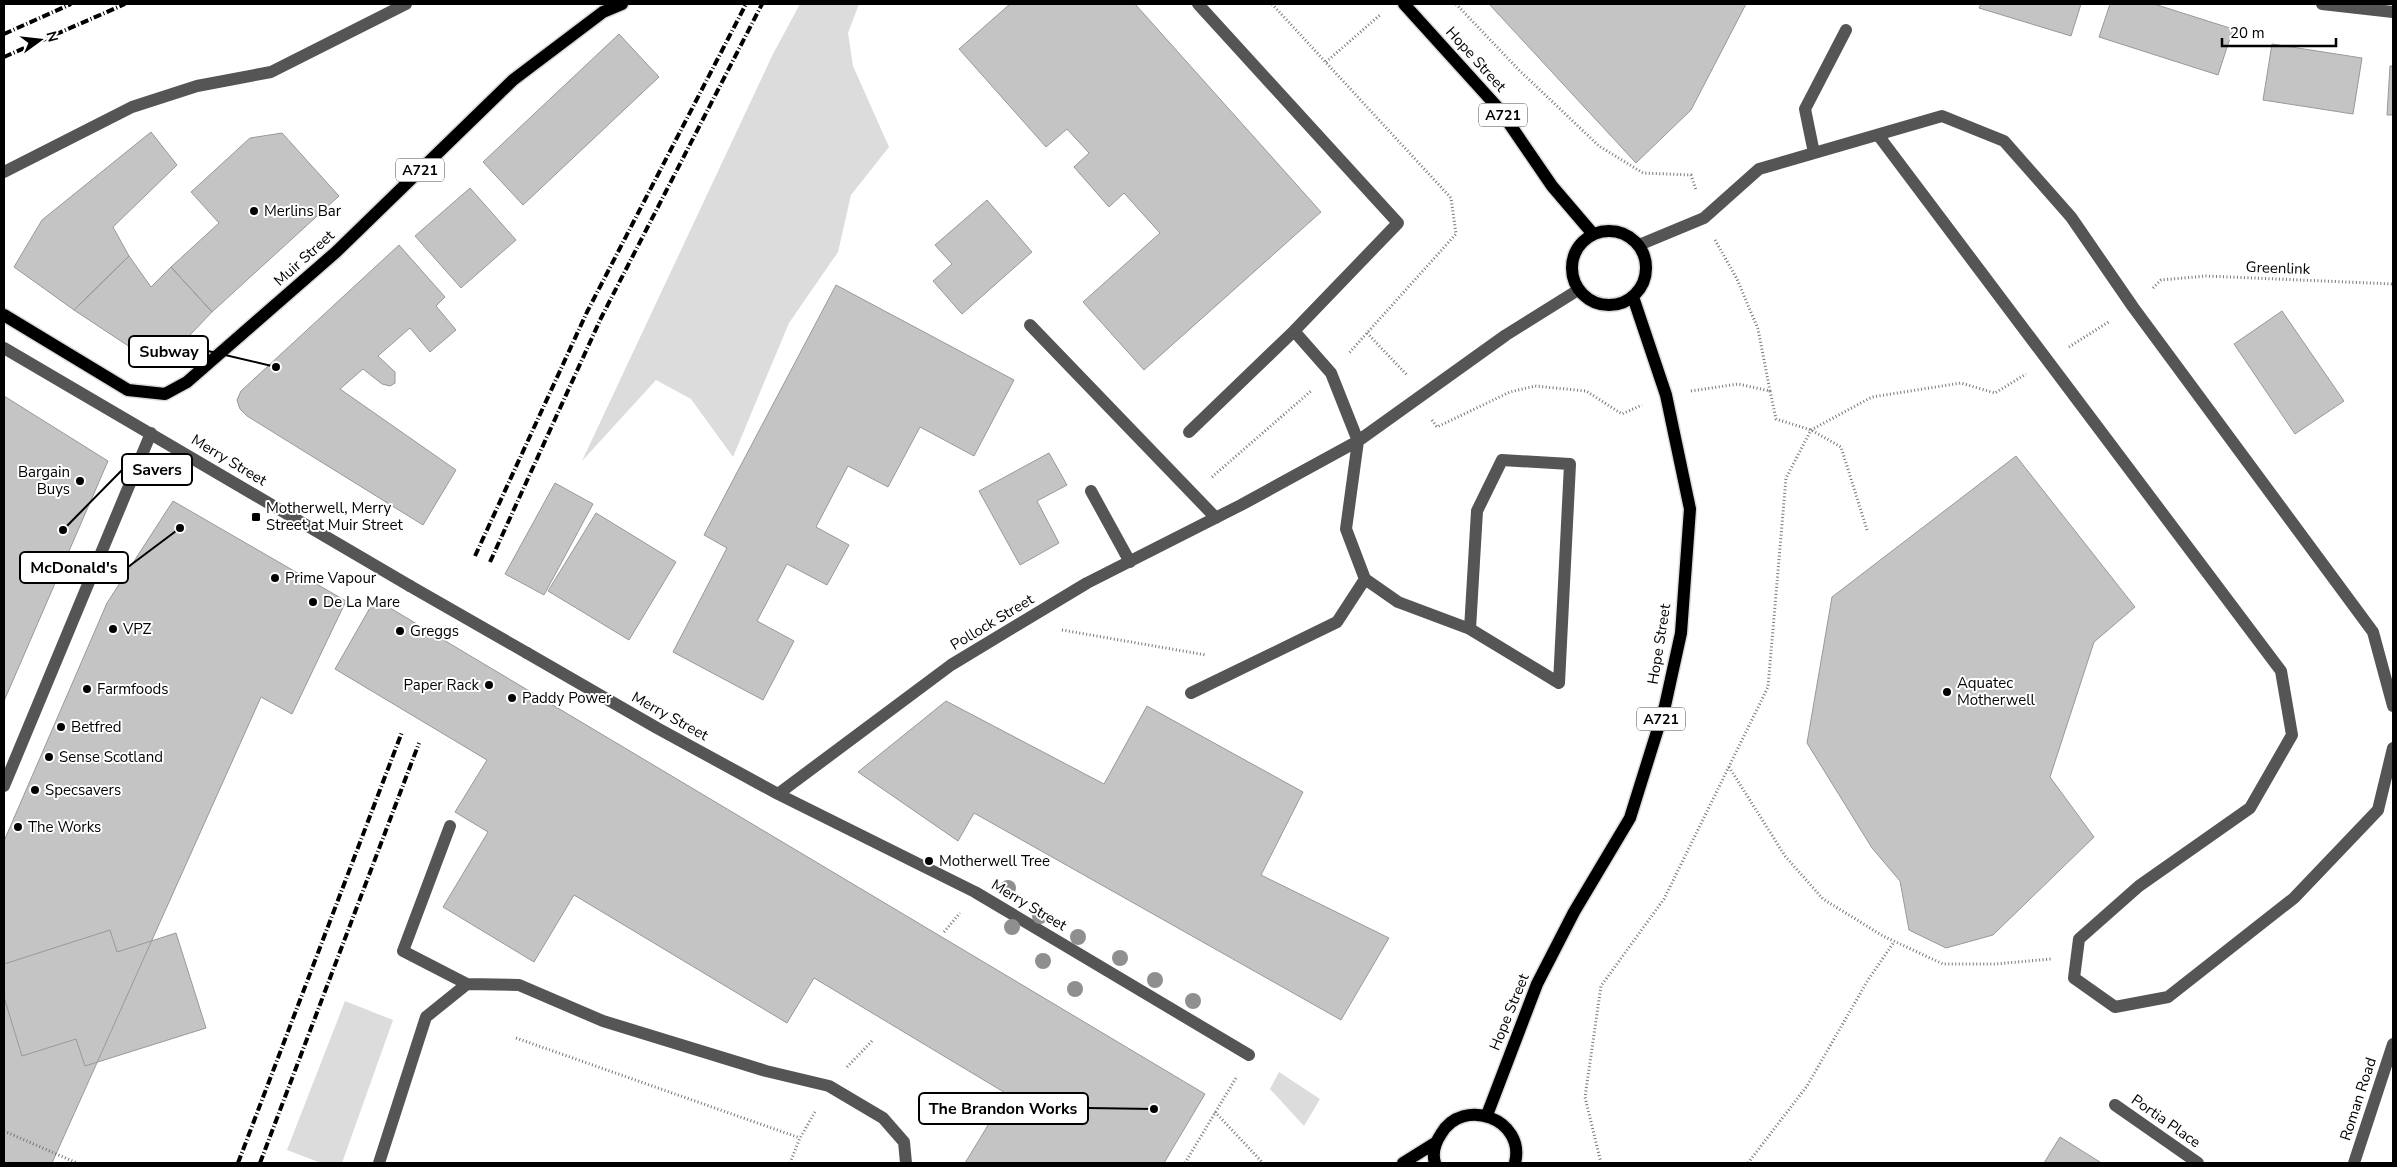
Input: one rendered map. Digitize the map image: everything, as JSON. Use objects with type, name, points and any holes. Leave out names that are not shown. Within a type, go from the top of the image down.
[{"type":"main road","name":"Muir Street","points":[[4,315],[128,390],[165,394],[187,382],[336,252],[513,80],[603,12],[622,4]]},
{"type":"main road","name":"Hope Street","points":[[1404,4],[1500,110],[1552,186],[1593,234]]},
{"type":"main road","points":[[1609,230],[1624,233],[1639,245],[1646,266],[1645,278],[1633,297],[1613,305],[1600,304],[1589,300],[1578,290],[1573,278],[1572,259],[1577,247],[1593,234],[1609,230]]},
{"type":"main road","name":"Hope Street","points":[[1487,1115],[1537,984],[1574,912],[1630,818],[1665,706],[1681,633],[1690,509],[1666,395],[1633,297]]},
{"type":"main road","points":[[1403,1163],[1435,1143],[1445,1126],[1457,1118],[1471,1113],[1487,1115],[1502,1122],[1516,1146],[1515,1163]]},
{"type":"main road","points":[[1435,1143],[1435,1163]]},
{"type":"street","points":[[4,172],[132,107],[197,86],[271,72],[406,4]]},
{"type":"street","points":[[1189,432],[1294,331],[1398,223],[1198,4]]},
{"type":"street","points":[[2322,4],[2393,12]]},
{"type":"street","points":[[1814,154],[1805,110],[1846,30]]},
{"type":"street","points":[[1639,245],[1704,218],[1759,169],[1942,116],[2004,141],[2071,217],[2133,306],[2373,632],[2393,706]]},
{"type":"street","points":[[1878,135],[2281,671],[2292,735],[2250,808],[2138,886],[2079,939],[2074,978],[2115,1007],[2168,997],[2294,898],[2378,810],[2393,748]]},
{"type":"street","name":"Pollock Street","points":[[778,794],[951,665],[1088,583],[1241,505],[1358,441],[1506,335],[1578,290]]},
{"type":"street","points":[[1030,325],[1216,518]]},
{"type":"street","points":[[1294,331],[1331,373],[1358,441],[1346,529],[1365,579],[1398,602],[1470,629],[1559,684],[1570,464],[1502,460],[1477,511],[1470,629]]},
{"type":"street","name":"Merry Street","points":[[4,348],[152,433],[410,586],[657,728],[778,794],[975,892],[1249,1055]]},
{"type":"street","points":[[4,786],[152,433]]},
{"type":"street","points":[[1091,491],[1130,562]]},
{"type":"street","points":[[1191,693],[1337,622],[1365,579]]},
{"type":"street","points":[[450,826],[403,951],[467,984],[519,986],[603,1021],[766,1070],[829,1086],[884,1118],[904,1142],[906,1163]]},
{"type":"street","points":[[379,1163],[426,1017],[467,984]]},
{"type":"street","name":"Roman Road","points":[[2354,1163],[2393,1044]]},
{"type":"street","name":"Portia Place","points":[[2114,1105],[2198,1163]]},
{"type":"path","points":[[1456,4],[1519,70],[1599,146],[1643,173],[1692,176],[1704,218],[1737,279],[1758,329],[1776,419],[1811,430],[1840,448],[1866,530]]},
{"type":"path","points":[[1326,62],[1386,10]]},
{"type":"path","name":"Greenlink","points":[[2133,306],[2162,280],[2206,276],[2393,284]]},
{"type":"path","points":[[1601,1163],[1585,1098],[1601,986],[1664,899],[1768,687],[1786,478],[1811,430],[1872,397],[1961,384],[1996,393],[2133,306]]},
{"type":"path","points":[[1367,333],[1406,371],[1418,399],[1437,427],[1510,392],[1535,386],[1586,391],[1622,414],[1666,395],[1738,384],[1770,391]]},
{"type":"path","points":[[1022,622],[1253,663]]},
{"type":"path","points":[[1729,767],[1784,856],[1823,899],[1894,942],[1943,964],[1995,964],[2077,957]]},
{"type":"path","points":[[1748,1163],[1807,1086],[1868,980],[1894,942]]},
{"type":"path","points":[[516,1038],[800,1138]]},
{"type":"path","points":[[1185,1163],[1249,1055]]},
{"type":"path","points":[[1215,1112],[1263,1163]]},
{"type":"path","points":[[4,1131],[77,1163]]},
{"type":"shaded area","points":[[800,4],[859,4],[848,33],[853,66],[889,147],[851,195],[838,252],[789,323],[733,457],[691,399],[656,380],[582,461],[773,54]]},
{"type":"shaded area","points":[[345,1001],[393,1020],[342,1163],[321,1163],[287,1150]]},
{"type":"shaded area","points":[[1279,1072],[1320,1099],[1304,1126],[1270,1089]]},
{"type":"building","points":[[1010,4],[1135,4],[1321,212],[1144,370],[1083,302],[1160,233],[1124,193],[1109,207],[1074,167],[1089,153],[1067,129],[1046,147],[959,49]]},
{"type":"building","points":[[1489,4],[1746,4],[1691,110],[1636,163]]},
{"type":"building","points":[[1981,4],[2081,4],[2071,36],[1979,8]]},
{"type":"building","points":[[2110,4],[2154,4],[2233,29],[2218,75],[2099,37]]},
{"type":"building","points":[[619,34],[659,77],[523,205],[483,162]]},
{"type":"building","points":[[2272,44],[2362,58],[2353,114],[2263,100]]},
{"type":"building","points":[[2390,66],[2393,66],[2393,115],[2387,115]]},
{"type":"building","points":[[151,132],[177,165],[113,227],[129,256],[74,310],[14,267],[42,220]]},
{"type":"building","points":[[282,133],[339,196],[212,312],[171,267],[219,223],[191,192],[250,138]]},
{"type":"building","points":[[470,188],[516,240],[461,288],[415,236]]},
{"type":"building","points":[[987,200],[1032,252],[962,314],[933,281],[952,264],[935,245]]},
{"type":"building","points":[[399,245],[445,297],[436,306],[456,330],[430,352],[410,328],[378,356],[395,372],[395,383],[390,386],[382,384],[363,369],[340,389],[456,470],[423,525],[247,416],[240,409],[237,400],[241,391]]},
{"type":"building","points":[[129,256],[151,287],[171,267],[212,312],[167,359],[154,363],[74,310]]},
{"type":"building","points":[[836,285],[1014,380],[974,456],[920,427],[888,487],[848,466],[816,527],[849,545],[827,585],[787,564],[757,621],[794,641],[763,700],[673,652],[727,548],[704,535]]},
{"type":"building","points":[[2282,311],[2344,401],[2295,434],[2234,344]]},
{"type":"building","points":[[4,396],[108,461],[4,701]]},
{"type":"building","points":[[1049,453],[1067,485],[1037,501],[1059,543],[1020,565],[979,491]]},
{"type":"building","name":"Aquatec Motherwell","points":[[2016,456],[2135,607],[2094,642],[2050,777],[2094,837],[1993,935],[1946,948],[1909,930],[1900,881],[1872,848],[1807,743],[1832,597]]},
{"type":"building","points":[[555,483],[593,504],[544,595],[505,574]]},
{"type":"building","points":[[173,501],[346,601],[292,714],[261,697],[52,1163],[4,1163],[4,841],[107,603]]},
{"type":"building","points":[[596,513],[676,562],[629,640],[548,591]]},
{"type":"building","points":[[375,599],[1205,1094],[1164,1163],[965,1163],[1007,1094],[814,978],[787,1023],[574,895],[534,962],[443,907],[488,832],[455,812],[487,760],[335,669]]},
{"type":"building","points":[[946,701],[1104,784],[1147,706],[1303,792],[1261,875],[1389,938],[1341,1020],[974,813],[958,841],[858,772]]},
{"type":"building","points":[[110,930],[117,952],[176,933],[206,1028],[85,1066],[76,1039],[22,1056],[4,997],[4,964]]},
{"type":"building","points":[[2060,1137],[2100,1162],[2044,1163]]},
{"type":"railway","points":[[4,34],[71,4]]},
{"type":"railway","points":[[4,57],[125,4]]},
{"type":"railway","points":[[475,556],[587,312],[746,4]]},
{"type":"railway","points":[[490,562],[601,318],[762,4]]},
{"type":"railway","points":[[238,1163],[402,732]]},
{"type":"railway","points":[[260,1163],[419,743]]},
{"type":"place","name":"Merlins Bar","points":[[254,211]]},
{"type":"place","name":"Subway","points":[[276,367]]},
{"type":"place","name":"Bargain Buys","points":[[80,481]]},
{"type":"place","name":"Motherwell, Merry Street at Muir Street","points":[[256,517]]},
{"type":"place","name":"McDonald's","points":[[180,528]]},
{"type":"place","name":"Savers","points":[[63,530]]},
{"type":"place","name":"Prime Vapour","points":[[275,578]]},
{"type":"place","name":"De La Mare","points":[[313,602]]},
{"type":"place","name":"VPZ","points":[[113,629]]},
{"type":"place","name":"Greggs","points":[[400,631]]},
{"type":"place","name":"Paper Rack","points":[[489,685]]},
{"type":"place","name":"Farmfoods","points":[[87,689]]},
{"type":"place","name":"Aquatec Motherwell","points":[[1947,692]]},
{"type":"place","name":"Paddy Power","points":[[512,698]]},
{"type":"place","name":"Betfred","points":[[61,727]]},
{"type":"place","name":"Sense Scotland","points":[[49,757]]},
{"type":"place","name":"Specsavers","points":[[35,790]]},
{"type":"place","name":"The Works","points":[[18,827]]},
{"type":"place","name":"Motherwell Tree","points":[[929,861]]},
{"type":"place","name":"The Brandon Works","points":[[1154,1109]]}]
